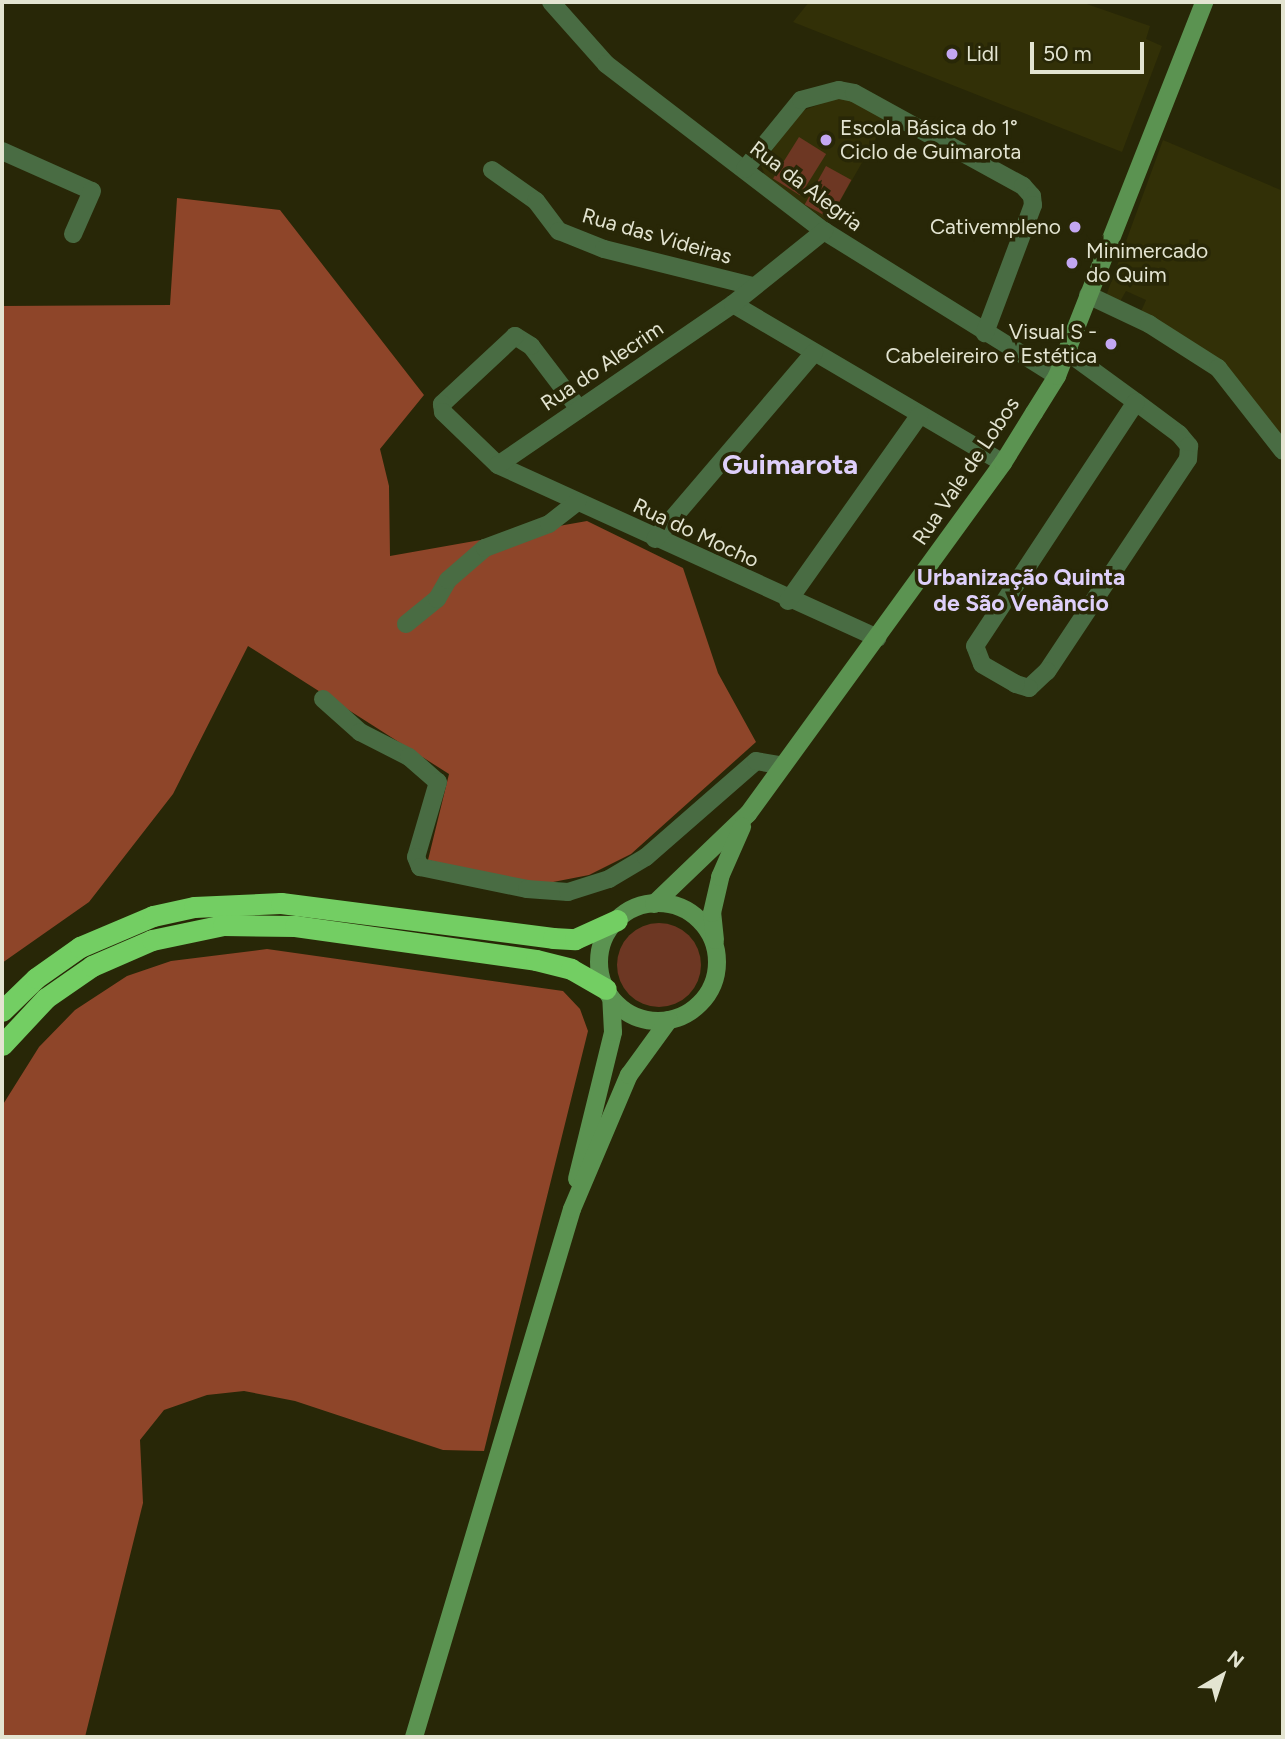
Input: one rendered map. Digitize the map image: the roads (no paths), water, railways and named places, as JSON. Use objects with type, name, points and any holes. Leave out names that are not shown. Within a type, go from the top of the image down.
[{"type":"highway","points":[[2,1011],[36,978],[80,947],[153,916],[194,907],[281,903],[575,939],[617,920]]},
{"type":"highway","points":[[2,1045],[46,998],[92,966],[152,940],[223,925],[295,926],[536,960],[571,969],[608,993]]},
{"type":"main road","name":"Rua Vale de Lobos","points":[[748,814],[1003,463],[1057,376],[1204,2]]},
{"type":"main road","points":[[414,1737],[572,1209],[612,1032],[608,993],[599,960],[602,945],[617,920],[654,904],[748,814]]},
{"type":"main road","points":[[572,1209],[629,1074],[669,1020],[701,1003],[712,987],[715,947],[712,914],[720,877],[748,814]]},
{"type":"main road","points":[[654,904],[685,910],[704,926],[715,947]]},
{"type":"main road","points":[[608,993],[637,1017],[669,1020]]},
{"type":"street","name":"Rua da Alegria","points":[[551,2],[606,64],[824,231],[1057,376]]},
{"type":"street","points":[[745,169],[801,100],[839,90],[1028,190],[1033,205],[985,333]]},
{"type":"street","points":[[2,152],[92,191],[73,234]]},
{"type":"street","name":"Rua das Videiras","points":[[492,170],[536,201],[559,231],[604,249],[752,286]]},
{"type":"street","name":"Rua do Alecrim","points":[[498,465],[733,304],[752,286],[824,231]]},
{"type":"street","points":[[1088,295],[1149,324],[1217,368],[1283,451]]},
{"type":"street","points":[[733,304],[919,416],[1003,463]]},
{"type":"street","name":"Rua do Mocho","points":[[579,409],[522,338],[508,340],[442,404],[443,412],[498,465],[788,601],[877,638]]},
{"type":"street","points":[[1066,351],[1136,402],[1179,434],[1189,446],[1188,459],[1047,671],[1029,688],[1016,684],[982,664],[975,646],[1136,402]]},
{"type":"street","points":[[655,538],[814,353]]},
{"type":"street","points":[[788,601],[919,416]]},
{"type":"street","points":[[405,624],[437,599],[449,580],[485,548],[549,524],[578,502]]},
{"type":"street","points":[[323,699],[360,732],[428,769],[438,782],[416,856],[420,867],[527,889],[568,892],[609,879],[646,857],[756,761],[783,766]]},
{"type":"place","name":"Lidl","points":[[952,54]]},
{"type":"place","name":"Escola Básica do 1° Ciclo de Guimarota","points":[[826,140]]},
{"type":"place","name":"Cativempleno","points":[[1075,227]]},
{"type":"place","name":"Minimercado do Quim","points":[[1072,263]]},
{"type":"place","name":"Visual S - Cabeleireiro e Estética","points":[[1111,344]]},
{"type":"district","name":"Guimarota","points":[[790,464]]},
{"type":"district","name":"Urbanização Quinta de São Venâncio","points":[[1021,590]]}]
